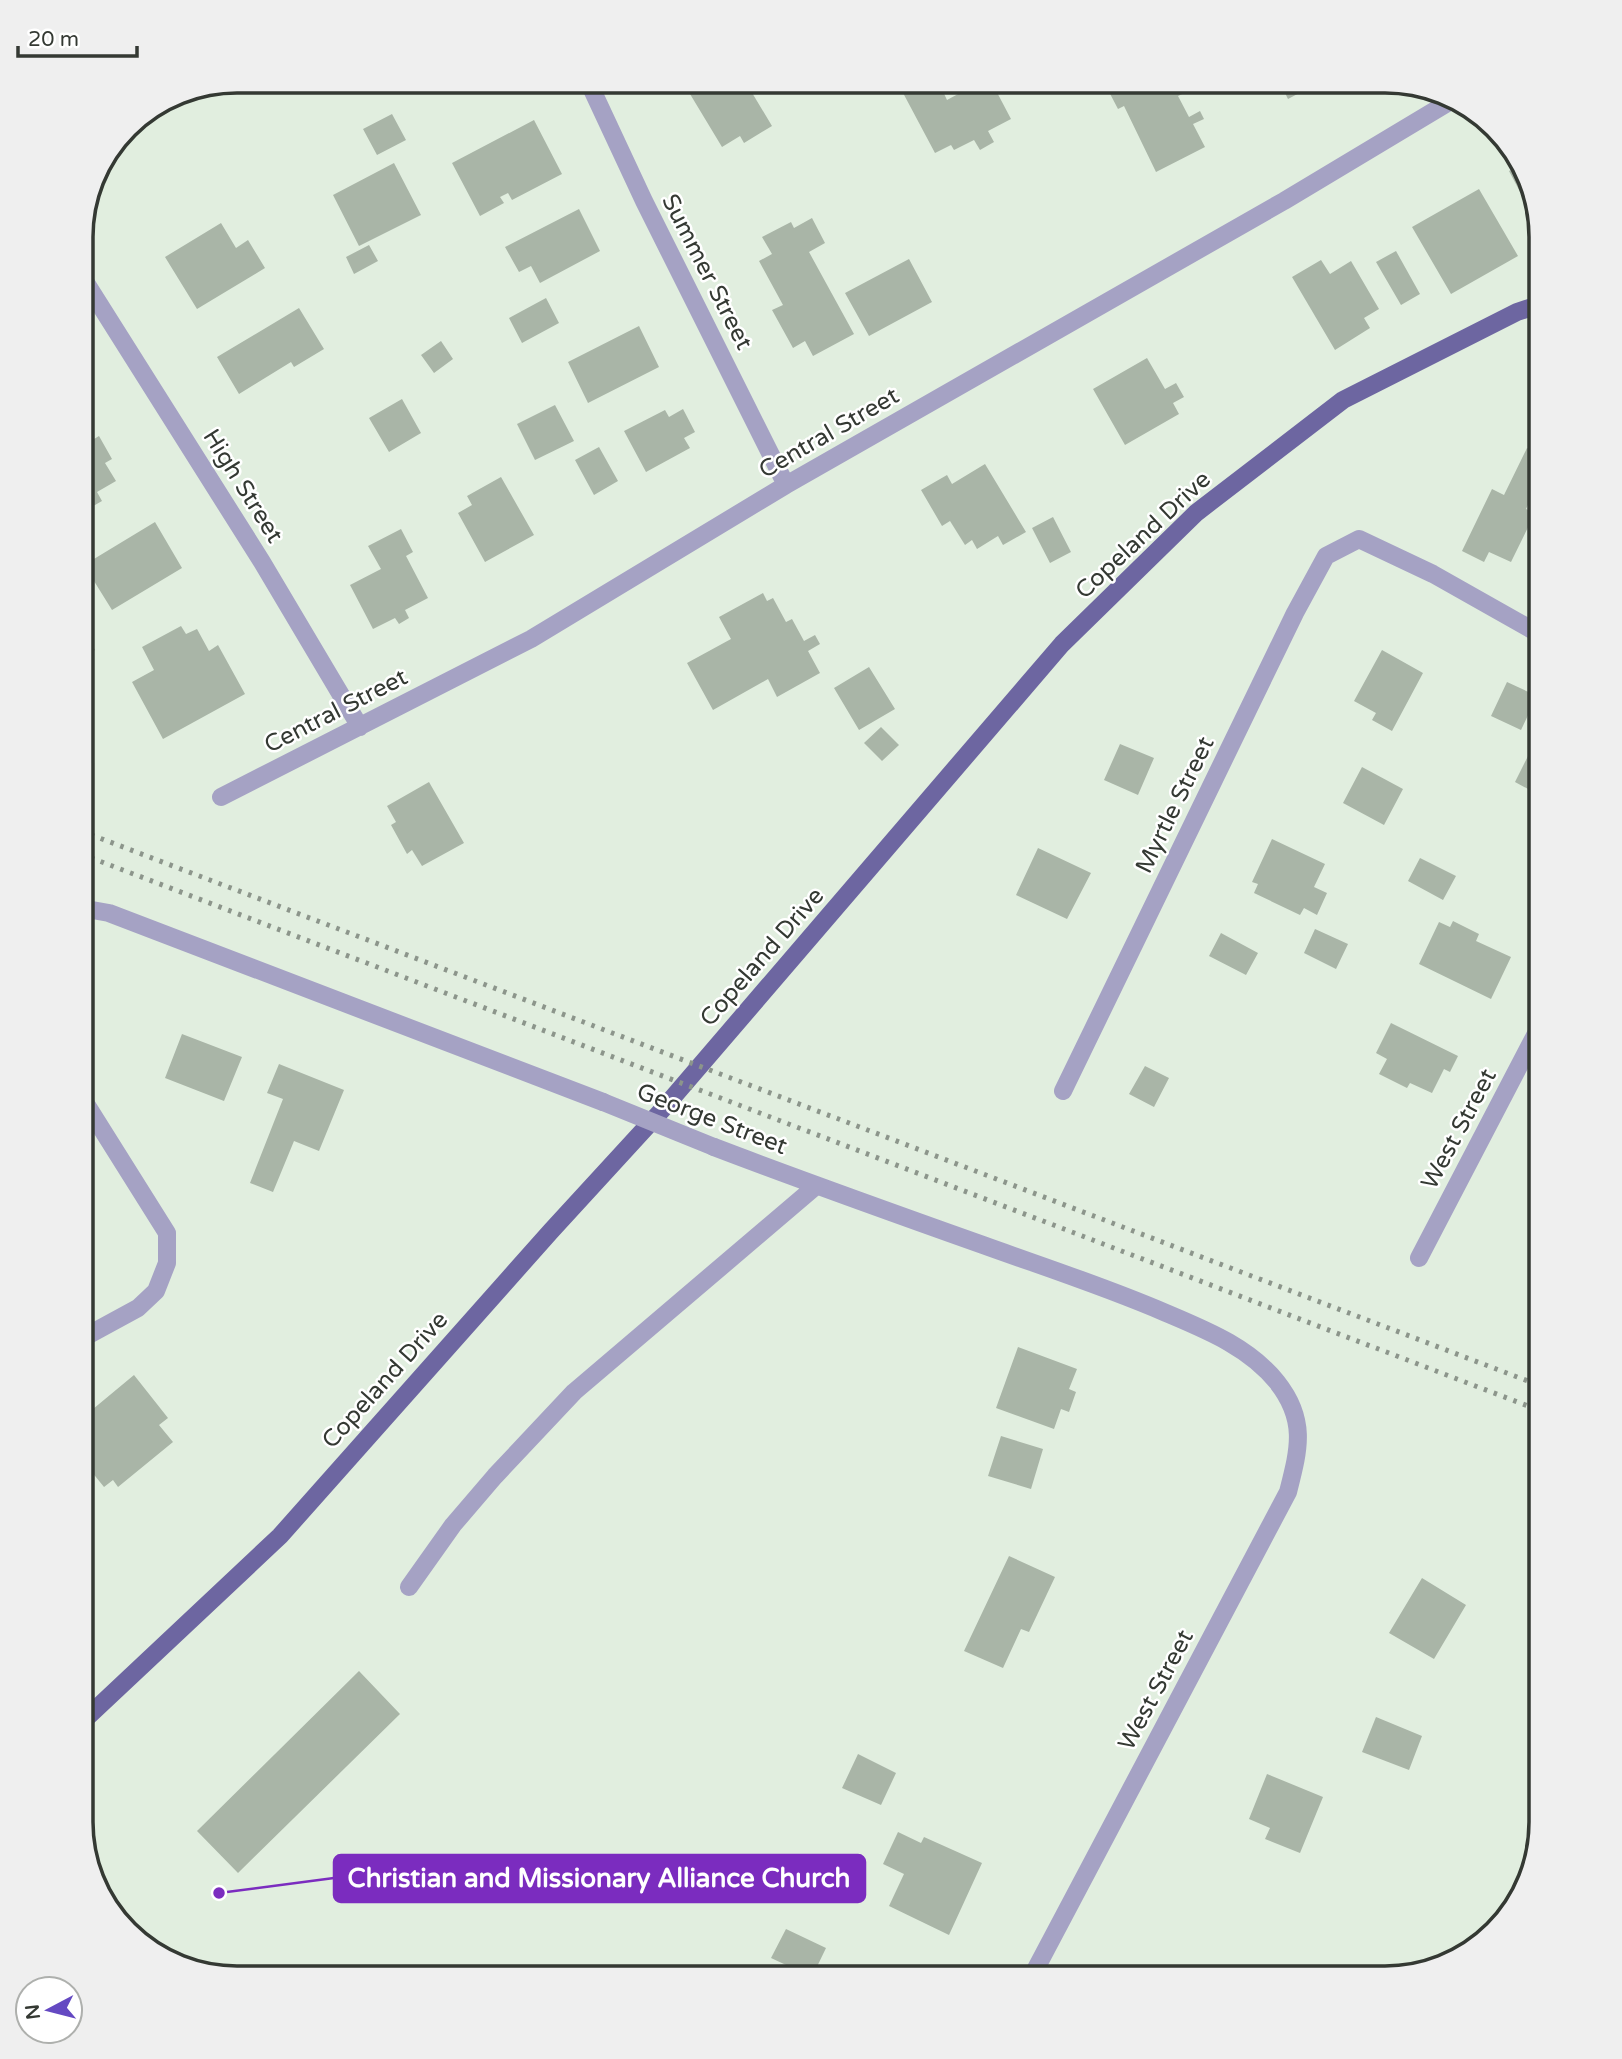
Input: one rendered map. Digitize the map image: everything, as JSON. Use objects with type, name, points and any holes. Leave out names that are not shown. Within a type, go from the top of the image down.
[{"type":"main road","name":"Copeland Drive","points":[[93,1711],[280,1536],[551,1231],[663,1110],[1062,644],[1196,513],[1343,400],[1529,308]]},
{"type":"street","name":"Summer Street","points":[[594,93],[644,201],[786,485]]},
{"type":"street","name":"Central Street","points":[[221,797],[531,639],[786,485],[1284,201],[1444,105]]},
{"type":"street","name":"High Street","points":[[93,294],[262,562],[360,727]]},
{"type":"street","name":"Myrtle Street","points":[[1062,1091],[1295,613],[1326,556],[1359,539],[1433,574],[1529,628]]},
{"type":"street","name":"George Street","points":[[93,910],[109,913],[816,1186],[1133,1299],[1219,1335],[1251,1357],[1277,1382],[1297,1416]]},
{"type":"street","name":"West Street","points":[[1419,1258],[1529,1049]]},
{"type":"street","points":[[93,1115],[167,1233],[167,1263],[156,1291],[138,1308],[93,1332]]},
{"type":"street","points":[[410,1587],[453,1525],[574,1392],[816,1186]]},
{"type":"street","name":"West Street","points":[[1038,1966],[1288,1492],[1299,1449],[1297,1416]]},
{"type":"building","points":[[752,93],[772,126],[744,143],[740,136],[722,147],[690,94]]},
{"type":"building","points":[[903,93],[944,93],[947,100],[960,93],[997,93],[1011,119],[988,131],[994,142],[980,150],[974,140],[954,150],[951,145],[935,153]]},
{"type":"building","points":[[1110,93],[1185,93],[1178,96],[1189,117],[1200,111],[1204,119],[1193,124],[1205,147],[1156,172],[1124,106],[1118,109]]},
{"type":"building","points":[[1285,93],[1299,93],[1288,99]]},
{"type":"building","points":[[392,114],[406,140],[377,155],[363,129]]},
{"type":"building","points":[[534,120],[562,174],[512,200],[508,193],[500,197],[504,203],[480,216],[452,163]]},
{"type":"building","points":[[394,163],[421,215],[359,246],[333,195]]},
{"type":"building","points":[[1512,169],[1514,173],[1524,199],[1509,171]]},
{"type":"building","points":[[1479,189],[1518,256],[1451,294],[1412,227]]},
{"type":"building","points":[[579,209],[600,251],[540,283],[531,266],[519,272],[505,247]]},
{"type":"building","points":[[812,218],[825,243],[809,252],[854,334],[813,356],[805,341],[793,348],[772,310],[783,305],[759,261],[772,254],[762,237],[791,222],[794,228]]},
{"type":"building","points":[[221,223],[236,248],[248,240],[265,268],[197,309],[165,257]]},
{"type":"building","points":[[369,245],[378,261],[354,274],[346,257]]},
{"type":"building","points":[[1396,251],[1420,294],[1401,305],[1376,262]]},
{"type":"building","points":[[909,259],[932,302],[869,336],[845,293]]},
{"type":"building","points":[[1321,260],[1330,274],[1351,261],[1379,309],[1364,318],[1370,328],[1335,350],[1292,277]]},
{"type":"building","points":[[546,298],[559,323],[522,343],[509,318]]},
{"type":"building","points":[[299,308],[324,349],[294,367],[291,362],[239,394],[217,357]]},
{"type":"building","points":[[639,326],[659,367],[588,403],[568,362]]},
{"type":"building","points":[[441,341],[453,359],[434,373],[421,355]]},
{"type":"building","points":[[1147,358],[1165,389],[1176,383],[1184,397],[1173,403],[1179,414],[1125,445],[1093,389]]},
{"type":"building","points":[[402,399],[421,433],[389,452],[369,418]]},
{"type":"building","points":[[555,405],[574,441],[535,460],[517,424]]},
{"type":"building","points":[[683,409],[695,432],[684,438],[690,448],[646,472],[624,431],[665,410],[669,417]]},
{"type":"building","points":[[99,436],[112,459],[105,463],[116,481],[97,492],[102,501],[93,506],[93,440]]},
{"type":"building","points":[[599,447],[618,481],[594,495],[575,460]]},
{"type":"building","points":[[1527,448],[1529,449],[1529,503],[1526,509],[1529,510],[1529,525],[1511,562],[1489,552],[1484,562],[1462,551],[1492,489],[1504,495]]},
{"type":"building","points":[[985,464],[1026,532],[1003,545],[998,536],[977,549],[972,540],[965,545],[950,521],[942,526],[921,490],[947,475],[952,484]]},
{"type":"building","points":[[501,477],[534,535],[485,562],[458,513],[472,505],[467,496]]},
{"type":"building","points":[[1053,517],[1071,552],[1050,563],[1032,528]]},
{"type":"building","points":[[155,522],[182,568],[112,610],[93,579],[93,560]]},
{"type":"building","points":[[401,529],[413,552],[406,556],[428,598],[405,610],[409,618],[399,624],[395,618],[373,629],[350,585],[381,569],[368,546]]},
{"type":"building","points":[[763,593],[767,601],[773,598],[786,622],[792,619],[804,641],[815,635],[820,644],[808,651],[820,673],[777,697],[768,679],[713,710],[687,663],[731,639],[719,617]]},
{"type":"building","points":[[181,626],[186,634],[197,629],[209,651],[218,645],[245,694],[163,739],[132,682],[154,670],[142,647]]},
{"type":"building","points":[[1382,650],[1423,673],[1392,731],[1372,720],[1376,713],[1354,701]]},
{"type":"building","points":[[869,667],[895,709],[859,730],[834,688]]},
{"type":"building","points":[[1507,682],[1529,692],[1529,713],[1521,730],[1491,716]]},
{"type":"building","points":[[881,727],[899,745],[882,761],[864,743]]},
{"type":"building","points":[[1120,744],[1154,758],[1138,795],[1104,780]]},
{"type":"building","points":[[1529,754],[1529,790],[1515,782]]},
{"type":"building","points":[[1362,767],[1403,789],[1384,825],[1343,803]]},
{"type":"building","points":[[429,782],[464,843],[422,866],[412,850],[407,854],[391,825],[396,822],[387,806]]},
{"type":"building","points":[[1272,839],[1325,864],[1314,887],[1327,893],[1317,915],[1304,908],[1300,915],[1254,893],[1258,884],[1252,882]]},
{"type":"building","points":[[1038,848],[1091,873],[1067,919],[1016,895]]},
{"type":"building","points":[[1420,858],[1456,876],[1443,900],[1408,881]]},
{"type":"building","points":[[1453,921],[1479,934],[1476,941],[1511,957],[1491,999],[1419,964],[1439,922],[1450,927]]},
{"type":"building","points":[[1315,929],[1348,944],[1336,969],[1304,953]]},
{"type":"building","points":[[1221,933],[1258,953],[1246,975],[1209,956]]},
{"type":"building","points":[[1391,1023],[1458,1056],[1450,1072],[1444,1069],[1432,1093],[1410,1083],[1407,1088],[1379,1074],[1387,1059],[1376,1053]]},
{"type":"building","points":[[182,1034],[242,1057],[224,1101],[165,1078]]},
{"type":"building","points":[[279,1064],[344,1090],[319,1151],[294,1141],[273,1192],[250,1183],[283,1099],[267,1093]]},
{"type":"building","points":[[1145,1066],[1169,1078],[1154,1107],[1129,1094]]},
{"type":"building","points":[[1018,1347],[1077,1369],[1069,1389],[1076,1392],[1069,1412],[1061,1409],[1054,1429],[996,1408]]},
{"type":"building","points":[[134,1375],[168,1418],[159,1425],[173,1442],[118,1487],[113,1480],[104,1487],[93,1473],[93,1409]]},
{"type":"building","points":[[1001,1436],[1043,1449],[1031,1489],[988,1476]]},
{"type":"building","points":[[1009,1556],[1055,1577],[1029,1632],[1021,1629],[1003,1668],[964,1651]]},
{"type":"building","points":[[1422,1578],[1466,1605],[1434,1659],[1389,1633]]},
{"type":"building","points":[[359,1671],[400,1714],[238,1873],[197,1831]]},
{"type":"building","points":[[1376,1717],[1422,1736],[1409,1770],[1362,1752]]},
{"type":"building","points":[[858,1754],[896,1773],[881,1805],[842,1788]]},
{"type":"building","points":[[1267,1774],[1323,1797],[1300,1853],[1265,1839],[1270,1828],[1249,1819]]},
{"type":"building","points":[[898,1832],[921,1843],[924,1837],[982,1863],[949,1935],[889,1906],[904,1874],[883,1864]]},
{"type":"building","points":[[786,1929],[826,1948],[817,1966],[788,1966],[771,1958]]},
{"type":"railway","points":[[93,836],[1529,1381]]},
{"type":"railway","points":[[93,859],[1529,1406]]},
{"type":"place","name":"Christian and Missionary Alliance Church","points":[[219,1893]]}]
